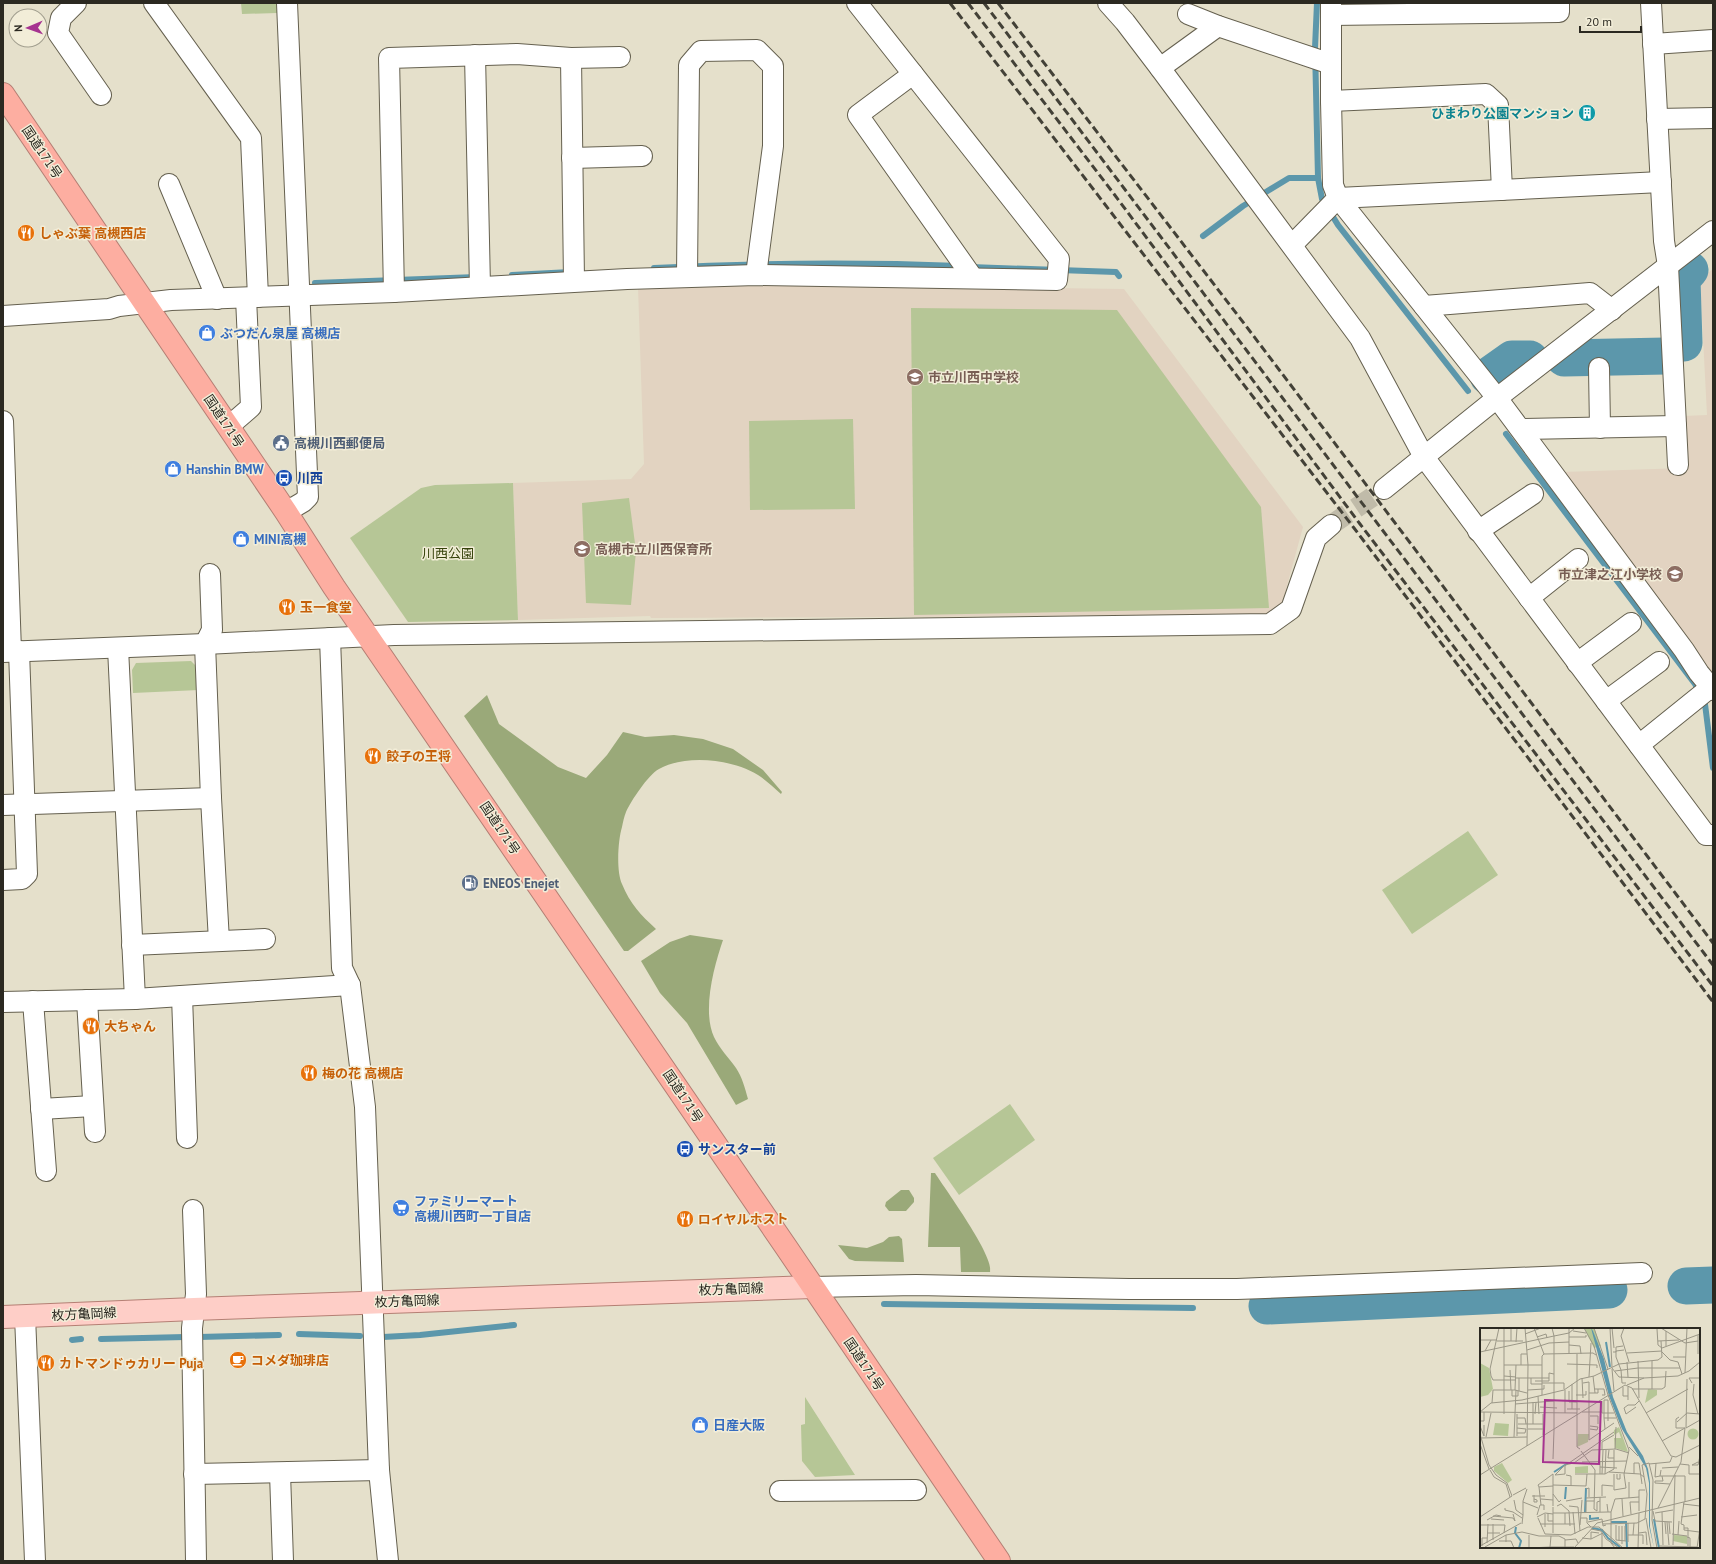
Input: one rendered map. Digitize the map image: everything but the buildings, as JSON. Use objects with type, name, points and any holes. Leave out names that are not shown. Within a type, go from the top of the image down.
[{"type":"highway","name":"国道171号","points":[[6,104],[144,303],[286,512],[334,587],[786,1247],[994,1560]]},
{"type":"main road","name":"枚方亀岡線","points":[[3,1317],[371,1302],[812,1287]]},
{"type":"street","points":[[76,3],[61,18],[58,33],[101,95]]},
{"type":"street","points":[[154,3],[250,138],[252,297],[251,407],[228,427]]},
{"type":"street","points":[[286,512],[303,502],[308,497],[287,3]]},
{"type":"street","points":[[3,316],[109,309],[171,300],[300,295],[394,284],[480,287],[574,281],[756,275],[1057,280],[1059,259],[857,3]]},
{"type":"street","points":[[1108,3],[1125,22],[1160,68],[1360,338],[1424,457],[1706,835],[1713,835]]},
{"type":"street","points":[[1559,3],[1559,12],[1478,9],[1331,9],[1333,185],[1338,198],[1521,429],[1684,650],[1699,673],[1712,688],[1639,745]]},
{"type":"street","points":[[1651,3],[1664,241],[1668,266],[1678,465]]},
{"type":"street","points":[[1188,14],[1218,26],[1331,64]]},
{"type":"street","points":[[1160,68],[1218,26]]},
{"type":"street","points":[[1653,44],[1713,40]]},
{"type":"street","points":[[687,277],[689,65],[701,51],[757,50],[773,66],[773,146],[756,275]]},
{"type":"street","points":[[394,284],[389,58],[517,54],[571,58],[620,57]]},
{"type":"street","points":[[475,55],[480,287]]},
{"type":"street","points":[[571,58],[574,281]]},
{"type":"street","points":[[912,74],[858,115],[973,278]]},
{"type":"street","points":[[1331,101],[1486,94],[1498,105],[1502,190]]},
{"type":"street","points":[[1657,120],[1713,118]]},
{"type":"street","points":[[572,158],[642,156]]},
{"type":"street","points":[[1292,245],[1338,198],[1661,182]]},
{"type":"street","points":[[169,184],[217,299]]},
{"type":"street","points":[[1384,489],[1497,398],[1713,231]]},
{"type":"street","points":[[1424,306],[1590,293],[1612,310]]},
{"type":"street","points":[[1599,368],[1600,428]]},
{"type":"street","points":[[3,421],[11,652],[24,805],[27,874],[22,879],[3,880]]},
{"type":"street","points":[[1521,429],[1676,426]]},
{"type":"street","points":[[1478,530],[1533,494]]},
{"type":"street","points":[[11,652],[368,636],[1270,624],[1291,609],[1316,538],[1331,525]]},
{"type":"street","points":[[1528,598],[1578,558]]},
{"type":"street","points":[[210,574],[212,630],[205,644],[211,798],[219,941]]},
{"type":"street","points":[[1577,663],[1631,623]]},
{"type":"street","points":[[330,638],[342,968],[350,985],[364,1107],[379,1470],[388,1561]]},
{"type":"street","points":[[118,648],[135,999]]},
{"type":"street","points":[[1606,701],[1659,662]]},
{"type":"street","points":[[3,805],[211,798]]},
{"type":"street","points":[[132,945],[265,939]]},
{"type":"street","points":[[3,1002],[135,999],[350,985]]},
{"type":"street","points":[[182,996],[187,1138]]},
{"type":"street","points":[[87,1000],[95,1132]]},
{"type":"street","points":[[33,1001],[46,1171]]},
{"type":"street","points":[[41,1109],[93,1106]]},
{"type":"street","points":[[193,1210],[196,1294],[192,1328],[196,1561]]},
{"type":"street","points":[[812,1287],[916,1285],[1121,1289],[1232,1289],[1642,1272]]},
{"type":"street","points":[[25,1316],[35,1561]]},
{"type":"street","points":[[194,1474],[379,1470]]},
{"type":"street","points":[[280,1473],[283,1561]]},
{"type":"street","points":[[780,1491],[916,1490]]},
{"type":"shaded area","name":"市立津之江小学校","points":[[1713,269],[1713,675],[1562,472],[1685,468],[1683,416],[1707,415],[1700,279]]},
{"type":"shaded area","name":"市立川西中学校","points":[[751,284],[1124,289],[1303,527],[1282,604],[1269,615],[651,618],[650,616],[518,620],[513,483],[631,479],[644,464],[638,287]]},
{"type":"green space","points":[[241,3],[277,3],[277,13],[242,14]]},
{"type":"green space","points":[[911,308],[1117,310],[1261,507],[1269,608],[914,615]]},
{"type":"green space","points":[[853,419],[855,509],[750,510],[749,421]]},
{"type":"green space","name":"川西公園","points":[[513,483],[518,620],[408,622],[350,538],[421,488],[435,485]]},
{"type":"green space","points":[[629,498],[636,551],[631,605],[586,603],[582,503]]},
{"type":"green space","points":[[191,661],[198,668],[199,690],[133,693],[132,670],[136,663]]},
{"type":"green space","points":[[487,695],[499,724],[558,767],[586,778],[607,755],[623,732],[645,737],[674,735],[703,739],[733,749],[763,770],[782,792],[781,794],[761,777],[747,770],[735,765],[709,760],[682,761],[670,764],[659,769],[645,782],[625,814],[619,840],[618,864],[620,878],[629,898],[641,914],[656,929],[628,951],[624,951],[464,716]]},
{"type":"green space","points":[[1468,831],[1498,875],[1412,934],[1382,890]]},
{"type":"green space","points":[[690,935],[723,940],[713,975],[709,1002],[709,1015],[714,1037],[738,1071],[746,1091],[748,1099],[736,1105],[687,1023],[660,993],[641,961],[670,942]]},
{"type":"green space","points":[[1010,1104],[1035,1140],[959,1195],[933,1158]]},
{"type":"green space","points":[[931,1173],[935,1173],[977,1238],[985,1252],[990,1272],[961,1272],[960,1247],[928,1247]]},
{"type":"green space","points":[[901,1190],[909,1190],[914,1198],[914,1202],[906,1211],[889,1211],[885,1206],[886,1202]]},
{"type":"green space","points":[[899,1236],[902,1239],[904,1262],[855,1261],[849,1259],[838,1245],[867,1248],[883,1242],[889,1237]]},
{"type":"green space","points":[[805,1397],[855,1475],[815,1477],[802,1461],[801,1425],[805,1424]]},
{"type":"waterway","points":[[1317,3],[1315,48],[1318,178],[1322,199],[1338,225],[1468,391]]},
{"type":"waterway","points":[[1203,236],[1243,206],[1289,178],[1318,178]]},
{"type":"waterway","points":[[654,268],[807,264],[960,266]]},
{"type":"waterway","points":[[970,267],[1116,272],[1119,276]]},
{"type":"waterway","points":[[1684,343],[1682,279],[1690,270]]},
{"type":"waterway","points":[[512,275],[571,272]]},
{"type":"waterway","points":[[315,283],[477,277]]},
{"type":"waterway","points":[[1564,358],[1666,356]]},
{"type":"waterway","points":[[1488,376],[1512,359],[1530,359]]},
{"type":"waterway","points":[[1506,434],[1695,684],[1705,704],[1713,768]]},
{"type":"waterway","points":[[1686,1286],[1713,1285]]},
{"type":"waterway","points":[[1267,1306],[1609,1290]]},
{"type":"waterway","points":[[884,1304],[1193,1308]]},
{"type":"waterway","points":[[383,1337],[420,1335],[514,1325]]},
{"type":"waterway","points":[[299,1334],[360,1336]]},
{"type":"waterway","points":[[199,1337],[279,1335]]},
{"type":"waterway","points":[[101,1339],[185,1337]]},
{"type":"waterway","points":[[72,1340],[81,1339]]},
{"type":"tunnel","points":[[1331,525],[1384,489]]},
{"type":"railway","points":[[950,3],[1354,528],[1713,1002]]},
{"type":"railway","points":[[968,3],[1114,194],[1360,524],[1713,986]]},
{"type":"railway","points":[[984,3],[1713,965]]},
{"type":"railway","points":[[998,3],[1246,326],[1713,943]]},
{"type":"place","name":"ひまわり公園マンション","points":[[1587,113]]},
{"type":"place","name":"しゃぶ葉 高槻西店","points":[[26,233]]},
{"type":"place","name":"ぶつだん泉屋 高槻店","points":[[207,333]]},
{"type":"place","name":"市立川西中学校","points":[[915,377]]},
{"type":"place","name":"高槻川西郵便局","points":[[281,443]]},
{"type":"place","name":"Hanshin BMW","points":[[173,469]]},
{"type":"place","name":"川西","points":[[284,478]]},
{"type":"place","name":"MINI高槻","points":[[241,539]]},
{"type":"place","name":"高槻市立川西保育所","points":[[582,549]]},
{"type":"place","name":"市立津之江小学校","points":[[1675,574]]},
{"type":"place","name":"玉一食堂","points":[[287,607]]},
{"type":"place","name":"餃子の王将","points":[[373,756]]},
{"type":"place","name":"ENEOS Enejet","points":[[470,883]]},
{"type":"place","name":"大ちゃん","points":[[91,1026]]},
{"type":"place","name":"梅の花 高槻店","points":[[309,1073]]},
{"type":"place","name":"サンスター前","points":[[685,1149]]},
{"type":"place","name":"ファミリーマート 高槻川西町一丁目店","points":[[401,1208]]},
{"type":"place","name":"ロイヤルホスト","points":[[685,1219]]},
{"type":"place","name":"コメダ珈琲店","points":[[238,1360]]},
{"type":"place","name":"カトマンドゥカリー Puja","points":[[46,1363]]},
{"type":"place","name":"日産大阪","points":[[700,1425]]}]
